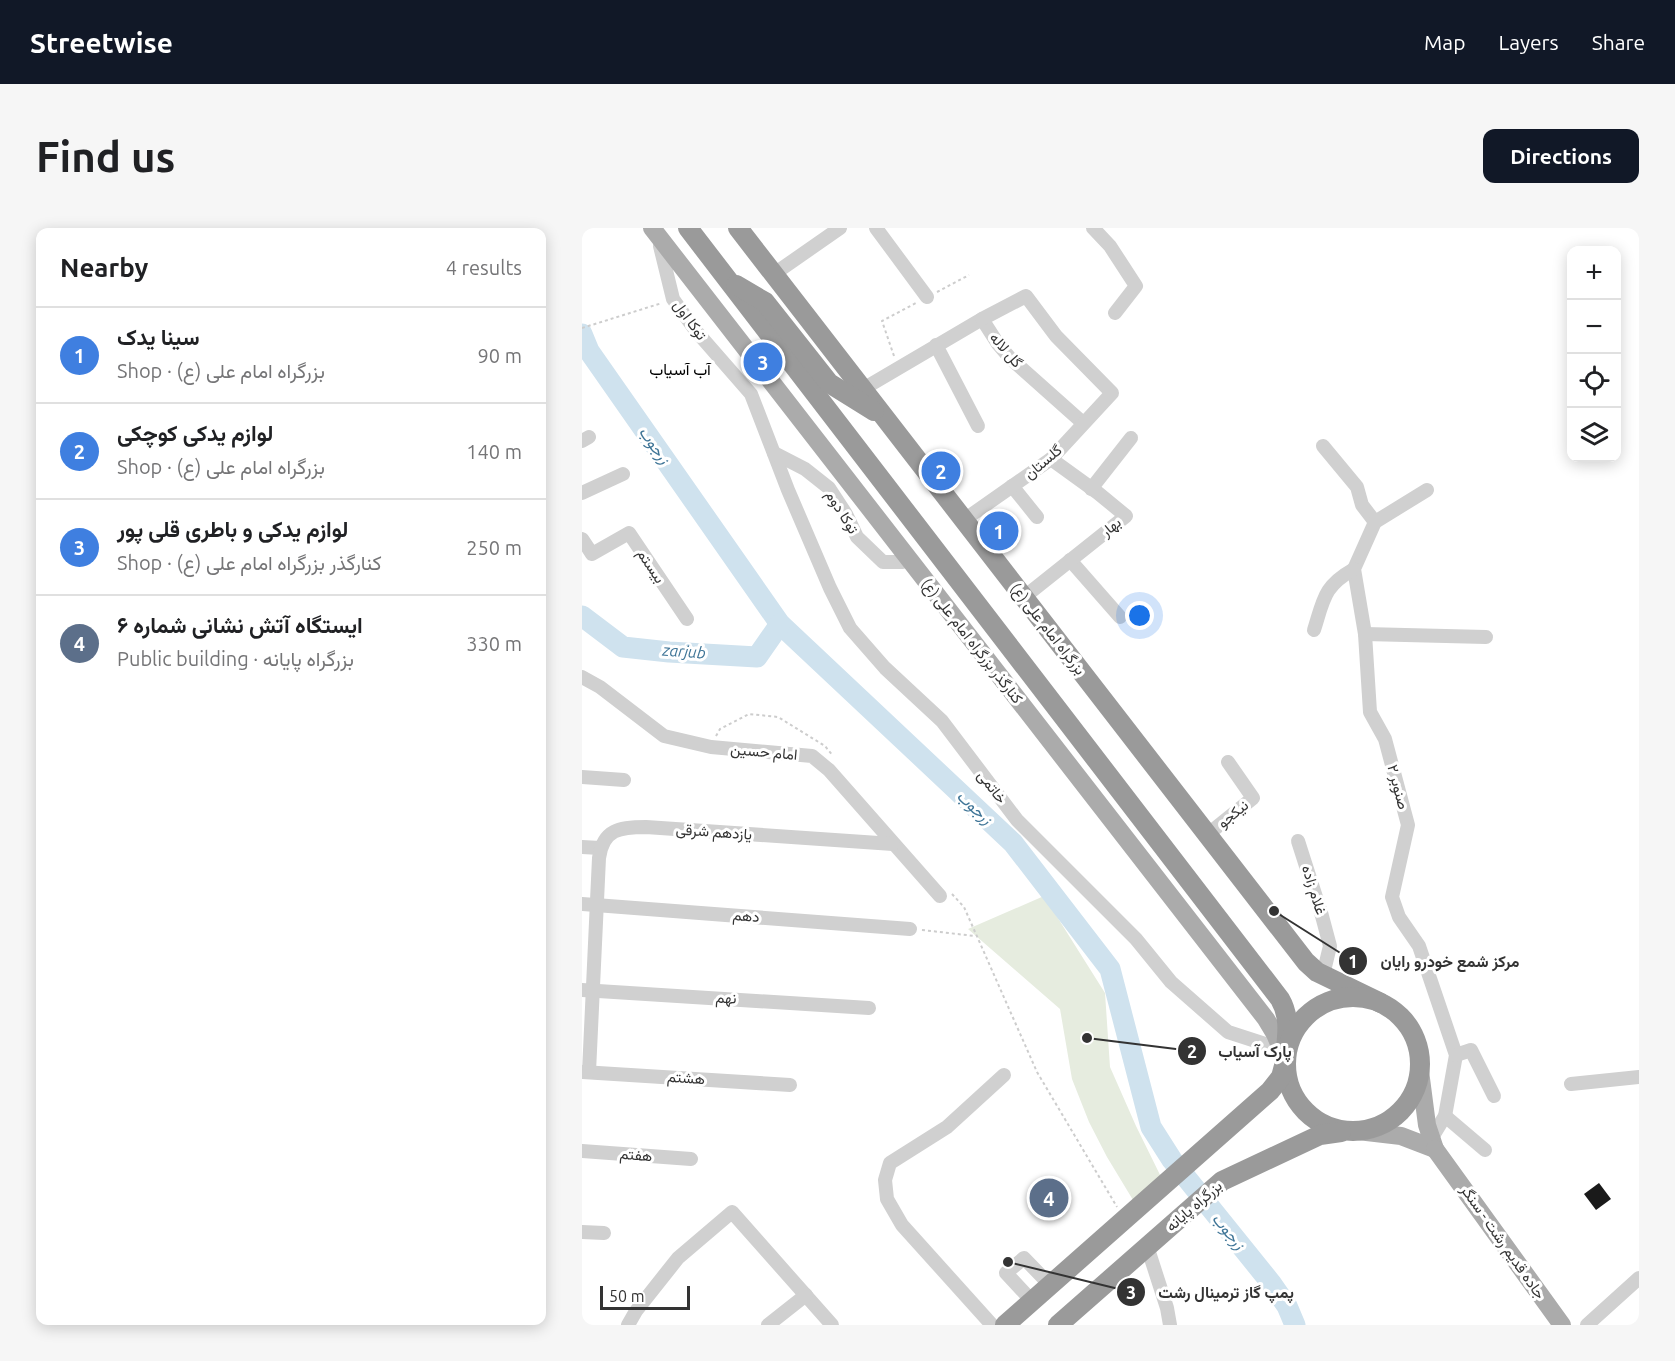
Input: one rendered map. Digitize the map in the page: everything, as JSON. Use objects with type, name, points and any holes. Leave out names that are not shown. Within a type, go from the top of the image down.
[{"type":"highway","points":[[688,228],[729,282],[795,353],[830,383],[884,417]]},
{"type":"highway","name":"بزرگراه امام علی (ع)","points":[[738,228],[1306,962],[1323,975],[1381,1003]]},
{"type":"highway","points":[[795,353],[820,334]]},
{"type":"highway","points":[[795,353],[931,544],[1280,999],[1287,1013],[1288,1023],[1285,1059],[1286,1074],[1290,1089],[1304,1110],[1313,1119],[1327,1126],[1357,1131],[1380,1126],[1401,1111],[1414,1093],[1420,1071],[1419,1048],[1412,1030],[1400,1015],[1381,1003],[1367,998],[1346,997],[1330,1000],[1318,1006],[1294,1030],[1285,1059],[1281,1077],[1275,1086],[1005,1325]]},
{"type":"highway","name":"بزرگراه پایانه","points":[[1058,1325],[1220,1182],[1320,1135],[1357,1131]]},
{"type":"main road","name":"کنارگذر بزرگراه امام علی (ع)","points":[[659,232],[909,560],[1266,1019],[1285,1059]]},
{"type":"main road","points":[[909,560],[931,544]]},
{"type":"main road","points":[[1420,1071],[1424,1105],[1436,1149]]},
{"type":"main road","points":[[1357,1131],[1401,1136],[1436,1149]]},
{"type":"main road","name":"جاده قدیم رشت - سنگر","points":[[1436,1149],[1562,1325]]},
{"type":"street","points":[[774,274],[840,228]]},
{"type":"street","points":[[876,228],[927,297]]},
{"type":"street","points":[[1093,228],[1124,264],[1136,286],[1115,313]]},
{"type":"street","name":"توکا اول","points":[[659,232],[660,246],[673,299],[696,331],[751,394],[774,453]]},
{"type":"street","name":"گلستان","points":[[963,520],[1051,459],[1112,393],[1056,336],[1026,296],[982,319]]},
{"type":"street","name":"گل لاله","points":[[863,389],[982,319],[1010,358],[1083,423]]},
{"type":"street","points":[[936,345],[978,426]]},
{"type":"street","points":[[1091,489],[1131,438]]},
{"type":"street","points":[[1323,446],[1357,487],[1362,505],[1375,522]]},
{"type":"street","name":"توکا دوم","points":[[774,453],[805,468],[829,488],[846,514],[857,537],[883,562],[909,560]]},
{"type":"street","name":"خاتمی","points":[[774,453],[830,588],[850,628],[885,668],[942,721],[1017,820],[1136,939],[1171,982],[1228,1032],[1265,1044],[1285,1059]]},
{"type":"street","name":"بهار","points":[[1023,597],[1126,516],[1051,459]]},
{"type":"street","points":[[582,493],[623,474]]},
{"type":"street","points":[[1012,486],[1037,517]]},
{"type":"street","points":[[1314,630],[1325,593],[1338,578],[1354,569],[1375,522],[1426,490]]},
{"type":"street","name":"بیستم","points":[[582,539],[592,554],[629,533],[687,619]]},
{"type":"street","points":[[1070,560],[1120,616]]},
{"type":"street","name":"صنوبر ۲","points":[[1354,569],[1365,634],[1370,712],[1385,739],[1408,825],[1392,897],[1399,917],[1419,946],[1456,1055],[1445,1116],[1436,1149]]},
{"type":"street","points":[[1365,634],[1486,637]]},
{"type":"street","name":"امام حسین","points":[[582,677],[600,687],[664,736],[711,747],[812,756],[829,770],[893,844],[944,893]]},
{"type":"street","name":"نیکجو","points":[[1207,835],[1253,798],[1228,762]]},
{"type":"street","points":[[582,777],[624,780]]},
{"type":"street","name":"یازدهم شرقی","points":[[600,848],[607,836],[623,827],[893,844]]},
{"type":"street","name":"غلام زاده","points":[[1298,842],[1323,916],[1330,946],[1323,975]]},
{"type":"street","points":[[582,848],[600,848],[587,991],[585,1072]]},
{"type":"street","name":"دهم","points":[[582,904],[910,929]]},
{"type":"street","name":"نهم","points":[[587,991],[869,1008]]},
{"type":"street","points":[[1456,1055],[1471,1050],[1494,1096]]},
{"type":"street","name":"هشتم","points":[[585,1072],[790,1085]]},
{"type":"street","points":[[992,1325],[902,1224],[887,1199],[885,1180],[891,1163],[946,1127],[1004,1075]]},
{"type":"street","points":[[1571,1084],[1639,1077]]},
{"type":"street","points":[[1445,1116],[1485,1150]]},
{"type":"street","name":"هفتم","points":[[582,1151],[691,1159]]},
{"type":"street","points":[[628,1325],[636,1311],[678,1258],[732,1212],[832,1325]]},
{"type":"street","points":[[582,1232],[604,1233]]},
{"type":"street","points":[[1147,1246],[1167,1308],[1170,1325]]},
{"type":"street","points":[[1032,1301],[1006,1274],[1024,1258],[1050,1285]]},
{"type":"street","points":[[1587,1325],[1638,1280]]},
{"type":"street","points":[[768,1325],[785,1320],[806,1295]]},
{"type":"path","points":[[898,368],[882,321],[969,275]]},
{"type":"path","points":[[582,328],[673,299]]},
{"type":"path","points":[[711,747],[720,729],[749,714],[778,717],[825,746],[839,763]]},
{"type":"path","points":[[944,893],[963,907],[1037,1072],[1125,1219]]},
{"type":"path","points":[[910,929],[975,936]]},
{"type":"shaded area","points":[[1044,896],[1105,993],[1110,1067],[1165,1185],[1133,1200],[1089,1122],[1072,1079],[1060,1009],[968,929]]},
{"type":"building","points":[[1599,1183],[1611,1199],[1596,1210],[1584,1194]]},
{"type":"waterway","name":"زرجوب","points":[[582,334],[589,351],[780,624],[1013,843],[1110,969],[1151,1127],[1172,1160],[1271,1283],[1287,1306],[1295,1325]]},
{"type":"waterway","name":"zarjub","points":[[582,616],[623,647],[757,657],[780,624]]},
{"type":"place","name":"لوازم یدکی و باطری قلی پور","points":[[763,362]]},
{"type":"place","name":"لوازم یدکی کوچکی","points":[[941,471]]},
{"type":"place","name":"سینا یدک","points":[[999,531]]},
{"type":"place","name":"مرکز شمع خودرو رایان","points":[[1274,911]]},
{"type":"place","name":"پارک آسیاب","points":[[1087,1038]]},
{"type":"place","name":"ایستگاه آتش نشانی شماره ۶","points":[[1049,1198]]},
{"type":"place","name":"پمپ گاز ترمینال رشت","points":[[1008,1262]]},
{"type":"district","name":"آب آسیاب","points":[[680,369]]}]
